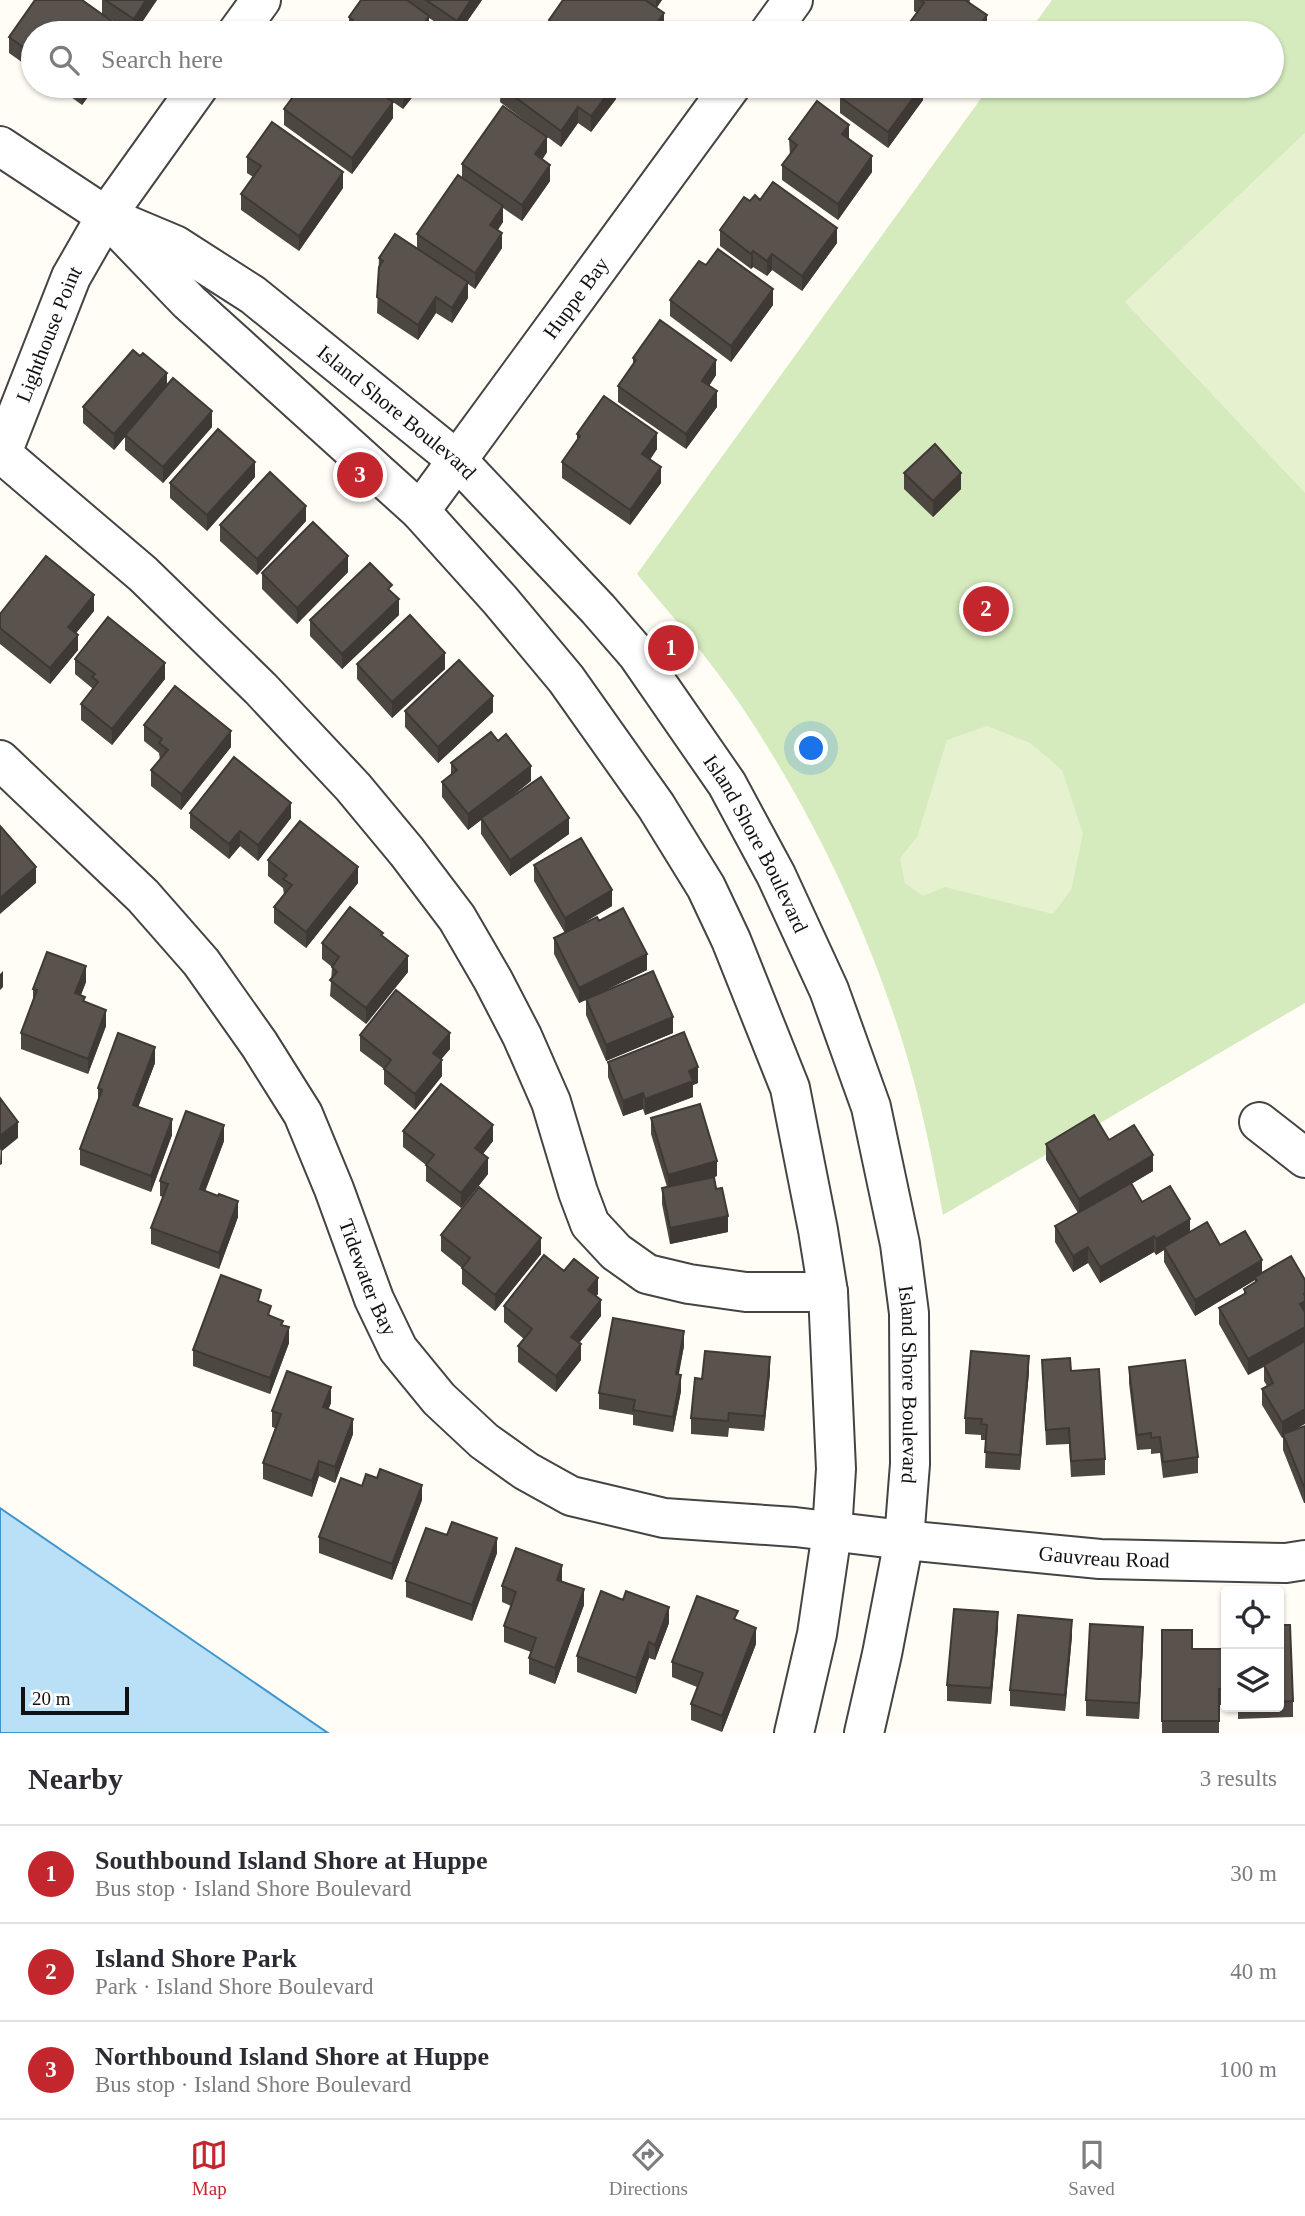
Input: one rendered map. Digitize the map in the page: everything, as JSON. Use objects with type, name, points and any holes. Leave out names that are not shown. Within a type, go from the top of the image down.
[{"type":"street","points":[[246,21],[261,0]]},
{"type":"street","points":[[778,21],[793,0]]},
{"type":"street","points":[[106,216],[190,98]]},
{"type":"street","name":"Huppe Bay","points":[[420,511],[722,98]]},
{"type":"street","name":"Island Shore Boulevard","points":[[0,146],[106,216],[175,245],[253,295],[458,461],[637,654],[727,784],[776,875],[829,990],[871,1107],[900,1244],[909,1313],[910,1464],[904,1540],[864,1733]]},
{"type":"street","name":"Island Shore Boulevard","points":[[106,216],[189,302],[420,511],[566,679],[656,806],[706,887],[731,940],[790,1088],[828,1292],[836,1469],[832,1532],[817,1634],[794,1733]]},
{"type":"street","name":"Lighthouse Point","points":[[1,456],[71,277],[106,216]]},
{"type":"street","points":[[1,456],[143,574],[261,690],[353,787],[432,885],[457,918],[522,1036],[551,1102],[590,1224],[616,1252],[647,1274],[689,1284],[747,1292],[828,1292]]},
{"type":"street","name":"Tidewater Bay","points":[[0,760],[143,896],[216,983],[303,1114],[374,1299],[398,1349],[439,1399],[484,1441],[526,1471],[570,1496],[664,1518],[795,1527],[904,1540]]},
{"type":"street","points":[[1259,1122],[1305,1158]]},
{"type":"street","name":"Gauvreau Road","points":[[904,1540],[1100,1559],[1286,1563],[1305,1560]]},
{"type":"green space","points":[[1052,0],[1305,0],[1305,1003],[943,1215],[925,1127],[902,1040],[871,953],[834,868],[790,785],[742,707],[637,574],[981,98],[1284,98],[1284,21],[1037,21]]},
{"type":"green space","points":[[1305,133],[1305,493],[1125,302]]},
{"type":"green space","points":[[987,726],[1030,743],[1062,770],[1083,834],[1071,890],[1053,914],[945,887],[923,896],[905,883],[900,858],[917,837],[947,740]]},
{"type":"water","points":[[0,1508],[328,1733],[0,1733]]},
{"type":"building","points":[[35,0],[82,0],[111,21],[21,21],[21,46],[9,37]]},
{"type":"building","points":[[105,0],[146,0],[134,19]]},
{"type":"building","points":[[361,0],[407,0],[429,16],[425,21],[352,21],[349,17]]},
{"type":"building","points":[[426,0],[471,0],[457,21]]},
{"type":"building","points":[[563,0],[645,0],[664,13],[658,21],[549,20]]},
{"type":"building","points":[[920,0],[965,0],[987,15],[983,21],[911,21],[924,3]]},
{"type":"building","points":[[292,98],[387,98],[393,102],[352,158],[284,109]]},
{"type":"building","points":[[516,98],[605,98],[591,116],[578,107],[561,131]]},
{"type":"building","points":[[841,98],[913,98],[888,132]]},
{"type":"building","points":[[817,101],[849,125],[842,134],[872,156],[838,204],[782,165],[797,145],[789,139]]},
{"type":"building","points":[[503,106],[547,137],[535,154],[550,165],[522,205],[462,164]]},
{"type":"building","points":[[272,122],[343,172],[299,236],[241,194],[261,166],[247,157]]},
{"type":"building","points":[[458,175],[503,206],[490,225],[502,233],[475,273],[417,234]]},
{"type":"building","points":[[773,182],[837,228],[802,276],[772,254],[767,261],[753,251],[751,254],[720,230],[744,197],[750,201],[755,195],[760,200]]},
{"type":"building","points":[[395,234],[468,282],[452,308],[436,297],[418,325],[377,297],[379,267],[383,261],[379,258]]},
{"type":"building","points":[[718,249],[773,289],[731,346],[670,300],[699,261],[706,265]]},
{"type":"building","points":[[660,320],[716,360],[702,381],[717,391],[686,434],[618,386],[636,360],[633,358]]},
{"type":"building","points":[[133,350],[140,356],[143,353],[167,373],[114,434],[83,407]]},
{"type":"building","points":[[173,378],[212,411],[163,467],[125,435]]},
{"type":"building","points":[[604,396],[657,433],[642,454],[661,467],[630,510],[562,462],[580,436],[577,434]]},
{"type":"building","points":[[218,429],[255,462],[207,515],[170,483]]},
{"type":"building","points":[[935,444],[961,473],[933,501],[904,473]]},
{"type":"building","points":[[270,472],[306,506],[257,559],[220,525]]},
{"type":"building","points":[[313,522],[348,556],[297,608],[262,573]]},
{"type":"building","points":[[46,556],[94,595],[68,627],[78,635],[50,668],[0,628],[0,614]]},
{"type":"building","points":[[370,563],[392,585],[388,589],[399,599],[342,654],[310,620]]},
{"type":"building","points":[[410,615],[445,653],[392,702],[357,664]]},
{"type":"building","points":[[108,617],[165,663],[112,729],[81,704],[98,682],[92,677],[95,674],[75,659]]},
{"type":"building","points":[[459,660],[493,696],[438,747],[405,711]]},
{"type":"building","points":[[175,686],[231,731],[181,794],[151,770],[168,750],[159,743],[162,739],[144,725]]},
{"type":"building","points":[[491,732],[498,741],[506,734],[531,766],[468,814],[442,782],[457,770],[451,763]]},
{"type":"building","points":[[234,757],[291,803],[258,845],[240,831],[229,844],[190,813]]},
{"type":"building","points":[[541,777],[569,818],[510,860],[481,818]]},
{"type":"building","points":[[300,821],[358,867],[306,932],[274,907],[292,885],[283,879],[287,875],[268,860]]},
{"type":"building","points":[[0,826],[36,867],[0,898]]},
{"type":"building","points":[[581,838],[612,890],[565,918],[534,865]]},
{"type":"building","points":[[350,907],[408,956],[366,1008],[330,980],[337,972],[332,967],[339,957],[322,943]]},
{"type":"building","points":[[623,908],[647,954],[579,988],[554,938],[597,917],[599,921]]},
{"type":"building","points":[[47,952],[86,966],[75,993],[85,997],[83,1001],[106,1010],[88,1059],[21,1033]]},
{"type":"building","points":[[653,971],[673,1017],[606,1045],[586,999]]},
{"type":"building","points":[[396,990],[450,1033],[433,1053],[442,1060],[415,1094],[384,1069],[391,1060],[360,1035]]},
{"type":"building","points":[[684,1032],[698,1067],[689,1071],[693,1081],[645,1099],[643,1093],[623,1101],[608,1062]]},
{"type":"building","points":[[118,1033],[155,1047],[133,1105],[172,1119],[151,1176],[80,1149],[102,1090],[98,1088]]},
{"type":"building","points":[[441,1084],[493,1125],[475,1148],[488,1158],[461,1193],[426,1165],[434,1155],[403,1131]]},
{"type":"building","points":[[0,1098],[18,1122],[1,1135],[0,1149]]},
{"type":"building","points":[[700,1104],[717,1161],[668,1175],[651,1118]]},
{"type":"building","points":[[186,1111],[224,1125],[200,1189],[238,1201],[219,1253],[151,1228],[168,1184],[160,1181]]},
{"type":"building","points":[[1094,1115],[1109,1140],[1134,1125],[1153,1155],[1079,1199],[1046,1144]]},
{"type":"building","points":[[714,1177],[716,1189],[722,1188],[728,1216],[670,1228],[662,1188]]},
{"type":"building","points":[[1131,1183],[1142,1202],[1170,1186],[1190,1219],[1100,1267],[1088,1247],[1073,1256],[1055,1226]]},
{"type":"building","points":[[479,1187],[541,1238],[495,1295],[462,1268],[470,1258],[441,1235]]},
{"type":"building","points":[[1207,1222],[1220,1245],[1245,1231],[1262,1260],[1195,1300],[1164,1247]]},
{"type":"building","points":[[544,1255],[564,1271],[574,1259],[598,1278],[588,1290],[601,1300],[571,1337],[581,1344],[556,1376],[518,1346],[532,1329],[504,1306]]},
{"type":"building","points":[[1291,1256],[1305,1280],[1305,1301],[1300,1304],[1305,1312],[1305,1327],[1248,1359],[1219,1308],[1246,1293],[1244,1289],[1257,1281],[1255,1277]]},
{"type":"building","points":[[221,1275],[261,1290],[258,1301],[271,1306],[268,1315],[283,1321],[281,1325],[289,1327],[270,1378],[193,1350]]},
{"type":"building","points":[[613,1318],[684,1331],[676,1374],[681,1375],[673,1417],[633,1410],[635,1400],[599,1393]]},
{"type":"building","points":[[1305,1341],[1305,1409],[1282,1422],[1262,1389],[1273,1383],[1264,1365]]},
{"type":"building","points":[[705,1351],[770,1357],[764,1416],[729,1413],[728,1421],[691,1418],[695,1378],[702,1379]]},
{"type":"building","points":[[971,1351],[1029,1356],[1020,1455],[985,1452],[987,1425],[981,1424],[982,1419],[965,1418]]},
{"type":"building","points":[[1070,1358],[1071,1371],[1099,1369],[1105,1459],[1071,1461],[1069,1428],[1046,1430],[1042,1360]]},
{"type":"building","points":[[1185,1360],[1198,1457],[1163,1462],[1160,1437],[1151,1438],[1151,1433],[1137,1435],[1129,1367]]},
{"type":"building","points":[[287,1371],[331,1387],[323,1407],[353,1419],[335,1467],[319,1461],[312,1481],[263,1463],[281,1414],[272,1411]]},
{"type":"building","points":[[1305,1426],[1305,1487],[1304,1487],[1283,1434]]},
{"type":"building","points":[[380,1469],[422,1485],[392,1564],[319,1537],[341,1478],[362,1486],[366,1474],[377,1478]]},
{"type":"building","points":[[452,1522],[497,1538],[472,1605],[406,1581],[426,1528],[447,1535]]},
{"type":"building","points":[[516,1548],[562,1565],[557,1580],[584,1589],[555,1668],[529,1658],[536,1638],[504,1626],[516,1592],[502,1586]]},
{"type":"building","points":[[601,1591],[623,1600],[626,1591],[669,1607],[655,1645],[649,1642],[636,1678],[577,1656]]},
{"type":"building","points":[[697,1596],[738,1611],[734,1619],[756,1628],[722,1716],[691,1704],[703,1673],[672,1662]]},
{"type":"building","points":[[954,1609],[998,1612],[991,1688],[947,1685]]},
{"type":"building","points":[[1018,1615],[1072,1620],[1065,1695],[1010,1690]]},
{"type":"building","points":[[1090,1624],[1143,1627],[1139,1703],[1086,1700]]},
{"type":"building","points":[[1284,1625],[1290,1625],[1293,1701],[1284,1702]]},
{"type":"building","points":[[1162,1630],[1192,1630],[1192,1649],[1221,1649],[1219,1721],[1162,1721]]},
{"type":"place","name":"Northbound Island Shore at Huppe","points":[[360,475]]},
{"type":"place","name":"Island Shore Park","points":[[986,609]]},
{"type":"place","name":"Southbound Island Shore at Huppe","points":[[671,648]]}]
